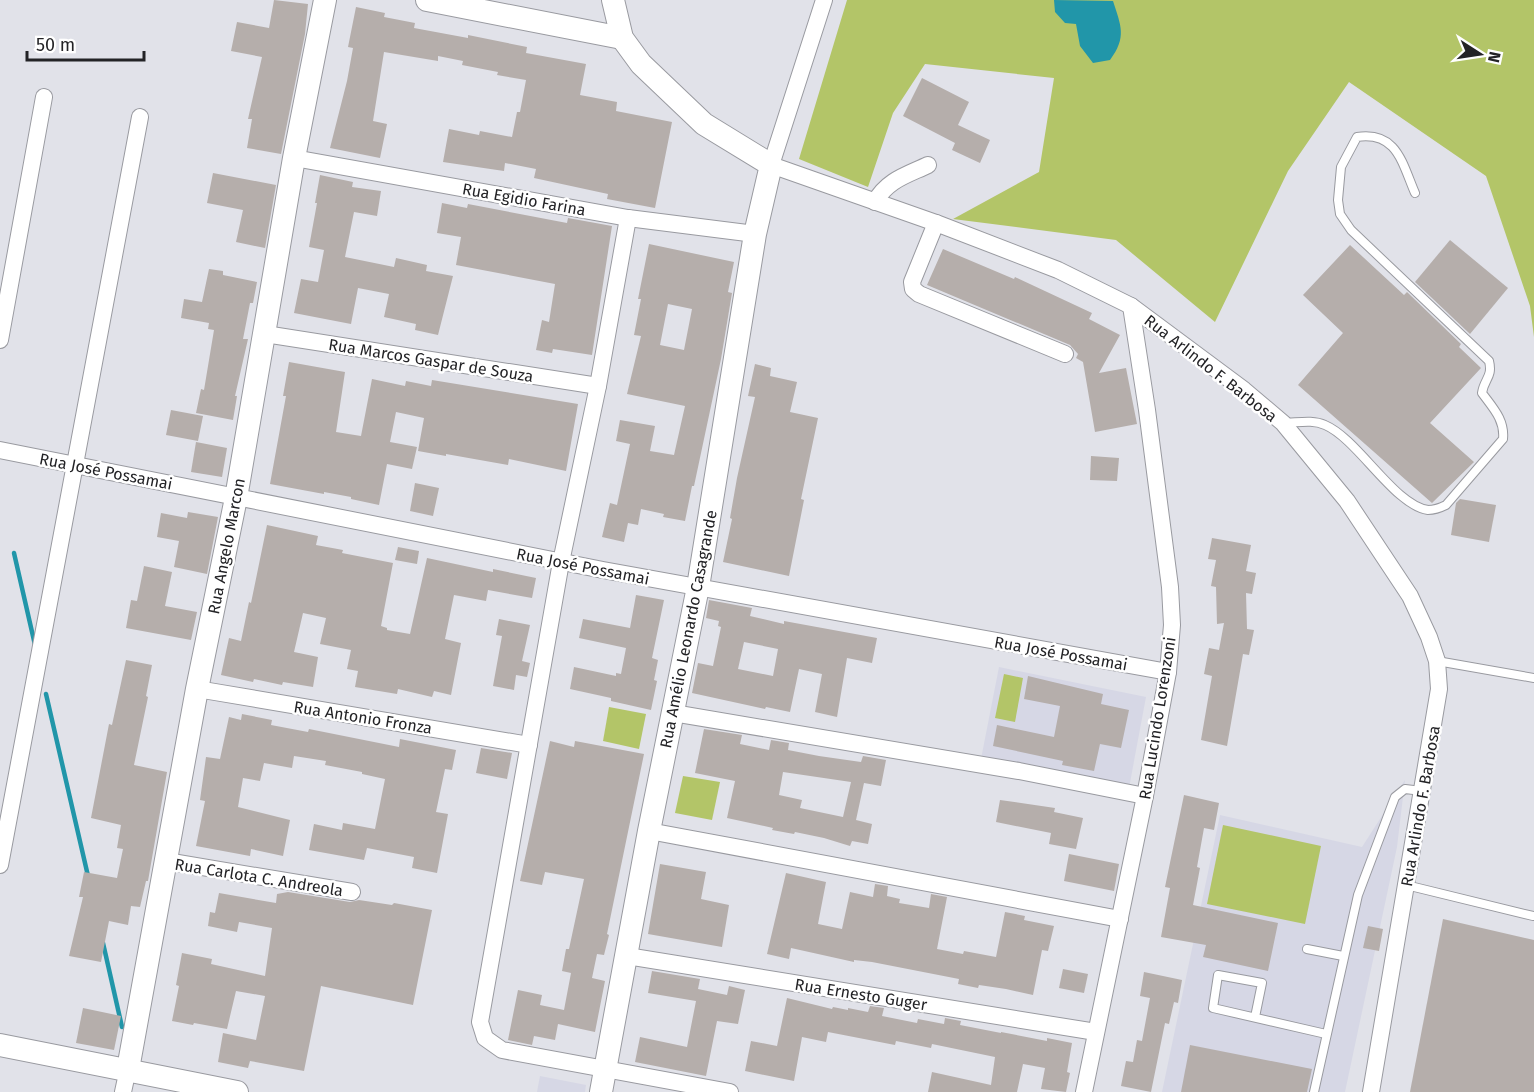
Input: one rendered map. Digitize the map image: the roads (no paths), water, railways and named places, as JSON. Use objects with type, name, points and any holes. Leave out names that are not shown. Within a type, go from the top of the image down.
[{"type":"street","name":"Rua Angelo Marcon","points":[[123,1092],[197,689],[236,498],[294,158],[325,0]]},
{"type":"street","points":[[427,0],[622,38]]},
{"type":"street","points":[[613,0],[622,38],[657,82],[704,124],[771,165],[824,0]]},
{"type":"street","points":[[0,340],[44,97]]},
{"type":"street","points":[[0,865],[140,117]]},
{"type":"street","name":"Rua Egidio Farina","points":[[294,158],[628,218],[755,234]]},
{"type":"street","name":"Rua Arlindo F. Barbosa","points":[[771,165],[936,223],[1058,270],[1131,306],[1244,390],[1283,423],[1347,501],[1410,596],[1429,637],[1437,662],[1439,689],[1371,1092]]},
{"type":"street","name":"Rua Amélio Leonardo Casagrande","points":[[601,1092],[649,831],[698,587],[755,234],[771,165]]},
{"type":"street","points":[[876,202],[881,191],[888,184],[928,165]]},
{"type":"street","points":[[628,218],[598,386],[561,562],[480,1022],[485,1038],[502,1050],[730,1092]]},
{"type":"street","points":[[936,223],[912,282],[913,289],[919,294],[1065,354]]},
{"type":"street","name":"Rua Lucindo Lorenzoni","points":[[1084,1092],[1146,796],[1168,672],[1172,625],[1170,587],[1131,306]]},
{"type":"street","name":"Rua Marcos Gaspar de Souza","points":[[265,334],[598,386]]},
{"type":"street","name":"Rua José Possamai","points":[[0,450],[561,562],[1168,672]]},
{"type":"street","name":"Rua Antonio Fronza","points":[[197,689],[529,745]]},
{"type":"street","points":[[672,713],[1019,771],[1146,796]]},
{"type":"street","points":[[649,831],[1120,919]]},
{"type":"street","name":"Rua Carlota C. Andreola","points":[[166,861],[352,892]]},
{"type":"street","name":"Rua Ernesto Guger","points":[[627,956],[1095,1032]]},
{"type":"street","points":[[0,1045],[237,1092]]},
{"type":"lane","points":[[1283,423],[1315,422],[1337,431],[1397,491],[1416,506],[1427,510],[1436,510],[1446,505],[1503,439],[1504,429],[1501,420],[1482,393],[1482,388],[1490,376],[1489,361],[1351,230],[1340,214],[1338,200],[1341,167],[1357,137],[1369,135],[1384,139],[1395,149],[1415,193]]},
{"type":"lane","points":[[1437,662],[1534,678]]},
{"type":"lane","points":[[1314,1092],[1358,894],[1395,797],[1405,789],[1423,791]]},
{"type":"lane","points":[[1406,885],[1533,916]]},
{"type":"lane","points":[[1307,949],[1343,956]]},
{"type":"lane","points":[[1255,1017],[1262,983],[1218,975],[1213,1008],[1326,1034]]},
{"type":"water","points":[[1054,0],[1113,1],[1121,38],[1110,60],[1093,63],[1080,46],[1076,24],[1065,23],[1055,12]]},
{"type":"waterway","points":[[14,553],[35,645]]},
{"type":"waterway","points":[[46,694],[88,876]]},
{"type":"waterway","points":[[103,943],[122,1027]]}]
